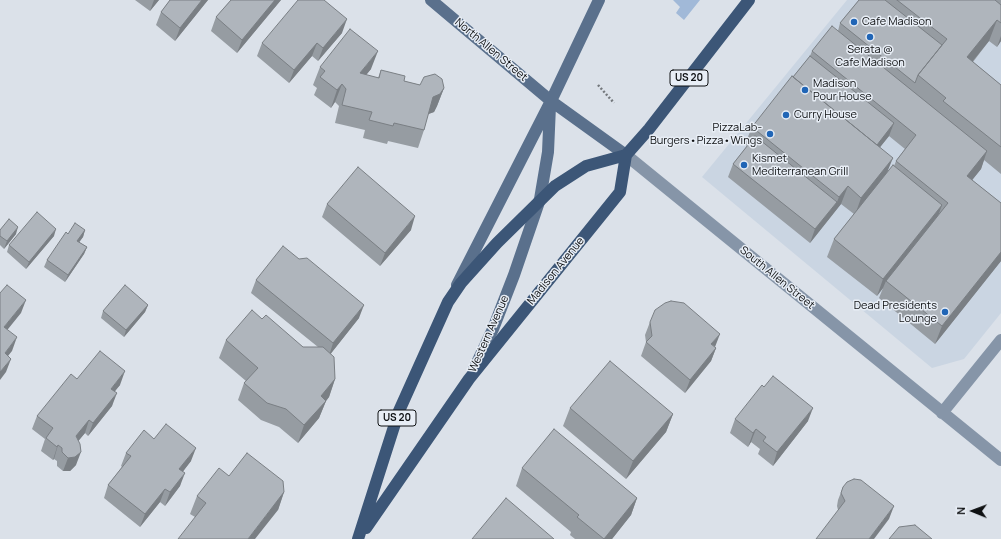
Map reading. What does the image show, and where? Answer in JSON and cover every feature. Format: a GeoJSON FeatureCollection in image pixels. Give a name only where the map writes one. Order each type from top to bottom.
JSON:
{"type":"FeatureCollection","features":[{"type":"Feature","properties":{"kind":"main road","name":"US 20"},"geometry":{"type":"LineString","coordinates":[[448,302],[476,266],[540,199],[555,186],[586,166],[626,155],[749,0]]}},
{"type":"Feature","properties":{"kind":"main road","name":"Madison Avenue"},"geometry":{"type":"LineString","coordinates":[[469,379],[620,192],[626,155]]}},
{"type":"Feature","properties":{"kind":"main road","name":"Western Avenue"},"geometry":{"type":"LineString","coordinates":[[448,302],[399,411],[358,539],[469,379]]}},
{"type":"Feature","properties":{"kind":"street","name":"North Allen Street"},"geometry":{"type":"LineString","coordinates":[[431,0],[551,101]]}},
{"type":"Feature","properties":{"kind":"street","name":"Western Avenue"},"geometry":{"type":"LineString","coordinates":[[448,302],[551,101],[599,0]]}},
{"type":"Feature","properties":{"kind":"street","name":"Western Avenue"},"geometry":{"type":"LineString","coordinates":[[469,379],[493,329],[514,275],[540,199],[548,152],[551,101]]}},
{"type":"Feature","properties":{"kind":"street","name":"South Allen Street"},"geometry":{"type":"LineString","coordinates":[[551,101],[626,155],[1001,460]]}},
{"type":"Feature","properties":{"kind":"street"},"geometry":{"type":"LineString","coordinates":[[942,413],[1001,340]]}},
{"type":"Feature","properties":{"kind":"path"},"geometry":{"type":"LineString","coordinates":[[598,85],[614,103]]}},
{"type":"Feature","properties":{"kind":"shaded area"},"geometry":{"type":"Polygon","coordinates":[[[673,0],[700,0],[684,20],[676,13],[680,7],[673,0]]]}},
{"type":"Feature","properties":{"kind":"shaded area"},"geometry":{"type":"Polygon","coordinates":[[[847,0],[1001,0],[1001,313],[964,359],[932,368],[702,177],[847,0]]]}},
{"type":"Feature","properties":{"kind":"building"},"geometry":{"type":"Polygon","coordinates":[[[170,0],[202,0],[180,28],[161,12],[170,0]]]}},
{"type":"Feature","properties":{"kind":"building"},"geometry":{"type":"Polygon","coordinates":[[[231,0],[275,0],[242,40],[216,17],[231,0]]]}},
{"type":"Feature","properties":{"kind":"building"},"geometry":{"type":"Polygon","coordinates":[[[298,0],[324,0],[347,19],[323,48],[317,43],[294,70],[262,43],[298,0]]]}},
{"type":"Feature","properties":{"kind":"building"},"geometry":{"type":"Polygon","coordinates":[[[859,0],[885,0],[942,45],[918,75],[915,83],[840,23],[859,0]]]}},
{"type":"Feature","properties":{"kind":"building"},"geometry":{"type":"Polygon","coordinates":[[[897,0],[995,0],[1001,5],[1001,23],[997,20],[967,57],[1001,85],[1001,147],[943,101],[946,98],[918,75],[947,39],[897,0]]]}},
{"type":"Feature","properties":{"kind":"building"},"geometry":{"type":"Polygon","coordinates":[[[832,26],[987,151],[967,176],[1001,203],[1001,252],[942,326],[886,281],[948,203],[896,161],[916,135],[812,51],[832,26]]]}},
{"type":"Feature","properties":{"kind":"building"},"geometry":{"type":"Polygon","coordinates":[[[350,29],[378,51],[360,73],[379,78],[381,70],[405,76],[404,81],[420,85],[424,77],[435,74],[442,79],[444,88],[440,94],[433,97],[424,130],[394,123],[393,126],[369,120],[372,112],[342,105],[346,89],[342,84],[337,90],[320,77],[325,71],[320,67],[350,29]]]}},
{"type":"Feature","properties":{"kind":"building"},"geometry":{"type":"Polygon","coordinates":[[[810,56],[894,123],[877,145],[793,77],[810,56]]]}},
{"type":"Feature","properties":{"kind":"building"},"geometry":{"type":"Polygon","coordinates":[[[792,76],[893,158],[861,198],[848,186],[839,197],[752,127],[792,76]]]}},
{"type":"Feature","properties":{"kind":"building"},"geometry":{"type":"Polygon","coordinates":[[[755,136],[837,202],[815,229],[733,164],[755,136]]]}},
{"type":"Feature","properties":{"kind":"building"},"geometry":{"type":"Polygon","coordinates":[[[893,165],[942,205],[883,279],[834,239],[893,165]]]}},
{"type":"Feature","properties":{"kind":"building"},"geometry":{"type":"Polygon","coordinates":[[[358,167],[415,216],[385,253],[327,204],[358,167]]]}},
{"type":"Feature","properties":{"kind":"building"},"geometry":{"type":"Polygon","coordinates":[[[37,212],[56,229],[29,262],[9,245],[37,212]]]}},
{"type":"Feature","properties":{"kind":"building"},"geometry":{"type":"Polygon","coordinates":[[[9,219],[18,227],[7,241],[0,236],[0,230],[9,219]]]}},
{"type":"Feature","properties":{"kind":"building"},"geometry":{"type":"Polygon","coordinates":[[[75,223],[85,230],[77,241],[87,247],[68,275],[47,260],[66,232],[68,234],[75,223]]]}},
{"type":"Feature","properties":{"kind":"building"},"geometry":{"type":"Polygon","coordinates":[[[283,246],[299,259],[307,258],[364,305],[333,343],[256,280],[283,246]]]}},
{"type":"Feature","properties":{"kind":"building"},"geometry":{"type":"Polygon","coordinates":[[[7,285],[26,300],[4,327],[17,337],[5,353],[11,359],[0,372],[0,293],[7,285]]]}},
{"type":"Feature","properties":{"kind":"building"},"geometry":{"type":"Polygon","coordinates":[[[125,285],[148,305],[126,330],[103,311],[125,285]]]}},
{"type":"Feature","properties":{"kind":"building"},"geometry":{"type":"Polygon","coordinates":[[[671,301],[684,303],[720,334],[711,344],[716,348],[690,380],[646,342],[652,336],[650,322],[655,310],[671,301]]]}},
{"type":"Feature","properties":{"kind":"building"},"geometry":{"type":"Polygon","coordinates":[[[252,310],[262,319],[266,315],[303,347],[323,347],[334,357],[335,379],[321,396],[326,401],[304,425],[286,409],[267,403],[244,383],[258,368],[226,340],[252,310]]]}},
{"type":"Feature","properties":{"kind":"building"},"geometry":{"type":"Polygon","coordinates":[[[100,351],[125,371],[111,389],[117,393],[93,423],[89,420],[76,436],[80,444],[81,452],[75,457],[68,458],[62,452],[62,448],[58,445],[57,447],[46,438],[53,428],[37,416],[71,374],[77,379],[100,351]]]}},
{"type":"Feature","properties":{"kind":"building"},"geometry":{"type":"Polygon","coordinates":[[[610,361],[673,414],[633,461],[570,408],[610,361]]]}},
{"type":"Feature","properties":{"kind":"building"},"geometry":{"type":"Polygon","coordinates":[[[773,376],[813,408],[777,452],[763,441],[766,437],[756,429],[753,433],[735,419],[762,385],[764,387],[773,376]]]}},
{"type":"Feature","properties":{"kind":"building"},"geometry":{"type":"Polygon","coordinates":[[[166,424],[196,448],[179,469],[185,473],[170,492],[165,489],[145,514],[108,485],[131,456],[126,453],[144,430],[154,439],[166,424]]]}},
{"type":"Feature","properties":{"kind":"building"},"geometry":{"type":"Polygon","coordinates":[[[554,429],[637,498],[604,539],[577,517],[579,515],[522,468],[554,429]]]}},
{"type":"Feature","properties":{"kind":"building"},"geometry":{"type":"Polygon","coordinates":[[[247,453],[283,481],[284,492],[248,539],[178,539],[206,503],[197,496],[219,468],[229,476],[247,453]]]}},
{"type":"Feature","properties":{"kind":"building"},"geometry":{"type":"Polygon","coordinates":[[[854,479],[861,480],[894,506],[869,539],[816,539],[845,501],[841,493],[843,487],[847,482],[854,479]]]}},
{"type":"Feature","properties":{"kind":"building"},"geometry":{"type":"Polygon","coordinates":[[[506,498],[554,539],[472,539],[506,498]]]}},
{"type":"Feature","properties":{"kind":"building"},"geometry":{"type":"Polygon","coordinates":[[[915,525],[932,539],[889,539],[899,527],[915,525]]]}},
{"type":"Feature","properties":{"kind":"place","name":"Cafe Madison"},"geometry":{"type":"Point","coordinates":[854,22]}},
{"type":"Feature","properties":{"kind":"place","name":"Serata @ Cafe Madison"},"geometry":{"type":"Point","coordinates":[870,37]}},
{"type":"Feature","properties":{"kind":"place","name":"Madison Pour House"},"geometry":{"type":"Point","coordinates":[805,90]}},
{"type":"Feature","properties":{"kind":"place","name":"Curry House"},"geometry":{"type":"Point","coordinates":[786,115]}},
{"type":"Feature","properties":{"kind":"place","name":"PizzaLab- Burgers•Pizza•Wings"},"geometry":{"type":"Point","coordinates":[770,134]}},
{"type":"Feature","properties":{"kind":"place","name":"Kismet Mediterranean Grill"},"geometry":{"type":"Point","coordinates":[744,165]}},
{"type":"Feature","properties":{"kind":"place","name":"Dead Presidents Lounge"},"geometry":{"type":"Point","coordinates":[945,312]}}]}
